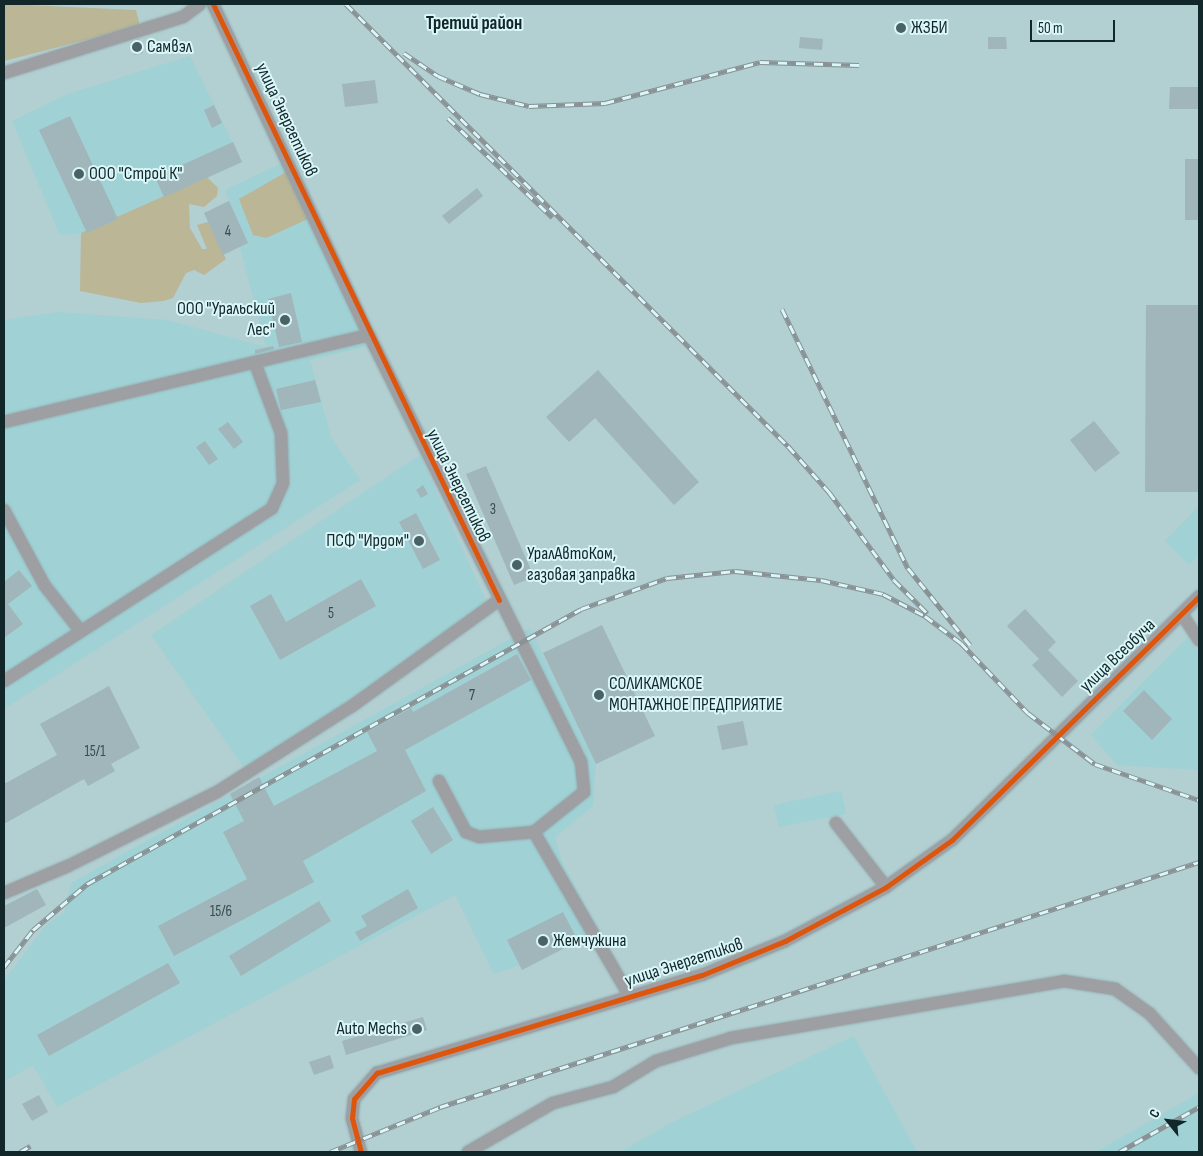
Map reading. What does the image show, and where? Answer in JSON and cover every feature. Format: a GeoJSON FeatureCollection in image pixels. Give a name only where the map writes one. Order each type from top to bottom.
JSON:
{"type":"FeatureCollection","features":[{"type":"Feature","properties":{"kind":"street"},"geometry":{"type":"LineString","coordinates":[[4,73],[183,17],[200,4]]}},
{"type":"Feature","properties":{"kind":"street","name":"улица Энергетиков"},"geometry":{"type":"LineString","coordinates":[[213,4],[369,335],[581,762],[584,792],[534,832]]}},
{"type":"Feature","properties":{"kind":"street"},"geometry":{"type":"LineString","coordinates":[[4,422],[369,335]]}},
{"type":"Feature","properties":{"kind":"street"},"geometry":{"type":"LineString","coordinates":[[4,681],[80,629],[272,508],[281,496],[281,433],[255,363]]}},
{"type":"Feature","properties":{"kind":"street"},"geometry":{"type":"LineString","coordinates":[[4,510],[44,586],[80,629]]}},
{"type":"Feature","properties":{"kind":"street","name":"улица Всеобуча"},"geometry":{"type":"LineString","coordinates":[[1056,737],[1199,596]]}},
{"type":"Feature","properties":{"kind":"street"},"geometry":{"type":"LineString","coordinates":[[4,893],[68,866],[217,792],[352,706],[499,600]]}},
{"type":"Feature","properties":{"kind":"street"},"geometry":{"type":"LineString","coordinates":[[1182,614],[1199,640]]}},
{"type":"Feature","properties":{"kind":"street","name":"улица Энергетиков"},"geometry":{"type":"LineString","coordinates":[[362,1152],[352,1118],[354,1099],[377,1073],[496,1041],[629,995],[702,975],[785,941],[886,888],[952,840],[1056,737]]}},
{"type":"Feature","properties":{"kind":"street"},"geometry":{"type":"LineString","coordinates":[[439,781],[466,832],[479,837],[534,832],[629,995]]}},
{"type":"Feature","properties":{"kind":"street"},"geometry":{"type":"LineString","coordinates":[[836,823],[886,888]]}},
{"type":"Feature","properties":{"kind":"street"},"geometry":{"type":"LineString","coordinates":[[468,1152],[554,1103],[613,1087],[656,1061],[731,1038],[1064,981],[1115,988],[1150,1014],[1199,1068]]}},
{"type":"Feature","properties":{"kind":"shaded area"},"geometry":{"type":"Polygon","coordinates":[[[4,4],[136,10],[140,26],[4,61],[4,4]]]}},
{"type":"Feature","properties":{"kind":"shaded area","name":"ООО \"Строй К\""},"geometry":{"type":"Polygon","coordinates":[[[190,56],[242,162],[87,233],[60,235],[12,121],[68,94],[190,56]]]}},
{"type":"Feature","properties":{"kind":"shaded area","name":"ООО \"Уральский Лес\""},"geometry":{"type":"Polygon","coordinates":[[[282,163],[367,346],[310,360],[331,437],[360,480],[4,709],[4,320],[59,312],[167,320],[266,347],[240,247],[223,255],[204,213],[229,201],[225,190],[282,163]]]}},
{"type":"Feature","properties":{"kind":"shaded area"},"geometry":{"type":"Polygon","coordinates":[[[286,172],[308,219],[266,238],[253,235],[239,199],[286,172]]]}},
{"type":"Feature","properties":{"kind":"shaded area"},"geometry":{"type":"Polygon","coordinates":[[[207,177],[218,188],[217,196],[204,207],[189,204],[190,228],[202,249],[207,249],[197,225],[208,222],[226,259],[204,275],[194,270],[186,273],[173,298],[163,301],[141,303],[80,291],[81,233],[207,177]]]}},
{"type":"Feature","properties":{"kind":"shaded area"},"geometry":{"type":"Polygon","coordinates":[[[420,455],[487,603],[248,773],[151,635],[420,455]]]}},
{"type":"Feature","properties":{"kind":"shaded area"},"geometry":{"type":"Polygon","coordinates":[[[1199,506],[1199,554],[1189,565],[1165,541],[1199,506]]]}},
{"type":"Feature","properties":{"kind":"shaded area"},"geometry":{"type":"Polygon","coordinates":[[[530,628],[596,764],[593,806],[555,837],[563,865],[600,931],[522,970],[520,965],[494,974],[455,895],[57,1107],[33,1065],[4,1082],[4,981],[46,925],[64,913],[71,883],[530,628]]]}},
{"type":"Feature","properties":{"kind":"shaded area"},"geometry":{"type":"Polygon","coordinates":[[[1187,638],[1199,652],[1199,770],[1117,765],[1091,735],[1187,638]]]}},
{"type":"Feature","properties":{"kind":"shaded area"},"geometry":{"type":"Polygon","coordinates":[[[841,791],[846,814],[779,827],[774,805],[841,791]]]}},
{"type":"Feature","properties":{"kind":"shaded area"},"geometry":{"type":"Polygon","coordinates":[[[854,1036],[917,1152],[620,1152],[673,1122],[854,1036]]]}},
{"type":"Feature","properties":{"kind":"shaded area"},"geometry":{"type":"Polygon","coordinates":[[[1199,1093],[1199,1152],[1096,1152],[1199,1093]]]}},
{"type":"Feature","properties":{"kind":"building"},"geometry":{"type":"Polygon","coordinates":[[[800,37],[823,39],[822,50],[799,48],[800,37]]]}},
{"type":"Feature","properties":{"kind":"building"},"geometry":{"type":"Polygon","coordinates":[[[988,37],[1006,37],[1007,49],[988,49],[988,37]]]}},
{"type":"Feature","properties":{"kind":"building","name":"Самвэл"},"geometry":{"type":"Polygon","coordinates":[[[139,39],[143,53],[134,55],[131,42],[139,39]]]}},
{"type":"Feature","properties":{"kind":"building"},"geometry":{"type":"Polygon","coordinates":[[[375,80],[378,103],[345,107],[342,84],[375,80]]]}},
{"type":"Feature","properties":{"kind":"building"},"geometry":{"type":"Polygon","coordinates":[[[1170,87],[1199,87],[1199,109],[1169,109],[1170,87]]]}},
{"type":"Feature","properties":{"kind":"building"},"geometry":{"type":"Polygon","coordinates":[[[214,105],[222,123],[212,128],[204,110],[214,105]]]}},
{"type":"Feature","properties":{"kind":"building","name":"ООО \"Строй К\""},"geometry":{"type":"Polygon","coordinates":[[[70,116],[118,219],[87,233],[39,130],[70,116]]]}},
{"type":"Feature","properties":{"kind":"building"},"geometry":{"type":"Polygon","coordinates":[[[233,142],[242,162],[164,197],[155,177],[233,142]]]}},
{"type":"Feature","properties":{"kind":"building"},"geometry":{"type":"Polygon","coordinates":[[[1185,159],[1199,159],[1199,220],[1185,220],[1185,159]]]}},
{"type":"Feature","properties":{"kind":"building"},"geometry":{"type":"Polygon","coordinates":[[[477,188],[483,196],[449,224],[442,216],[477,188]]]}},
{"type":"Feature","properties":{"kind":"building"},"geometry":{"type":"Polygon","coordinates":[[[229,201],[248,243],[223,255],[204,213],[229,201]]]}},
{"type":"Feature","properties":{"kind":"building","name":"ООО \"Уральский Лес\""},"geometry":{"type":"Polygon","coordinates":[[[291,293],[302,342],[279,347],[268,299],[291,293]]]}},
{"type":"Feature","properties":{"kind":"building"},"geometry":{"type":"Polygon","coordinates":[[[1146,305],[1199,305],[1199,492],[1145,492],[1146,305]]]}},
{"type":"Feature","properties":{"kind":"building"},"geometry":{"type":"Polygon","coordinates":[[[273,346],[274,349],[255,354],[255,350],[273,346]]]}},
{"type":"Feature","properties":{"kind":"building"},"geometry":{"type":"Polygon","coordinates":[[[598,370],[699,482],[674,505],[595,418],[569,442],[546,417],[598,370]]]}},
{"type":"Feature","properties":{"kind":"building"},"geometry":{"type":"Polygon","coordinates":[[[315,380],[321,402],[281,410],[276,389],[315,380]]]}},
{"type":"Feature","properties":{"kind":"building"},"geometry":{"type":"Polygon","coordinates":[[[1094,421],[1120,453],[1095,472],[1070,440],[1094,421]]]}},
{"type":"Feature","properties":{"kind":"building"},"geometry":{"type":"Polygon","coordinates":[[[228,422],[243,442],[234,449],[218,429],[228,422]]]}},
{"type":"Feature","properties":{"kind":"building"},"geometry":{"type":"Polygon","coordinates":[[[205,441],[218,459],[209,465],[196,447],[205,441]]]}},
{"type":"Feature","properties":{"kind":"building"},"geometry":{"type":"Polygon","coordinates":[[[486,466],[534,577],[514,585],[466,474],[486,466]]]}},
{"type":"Feature","properties":{"kind":"building"},"geometry":{"type":"Polygon","coordinates":[[[423,485],[428,494],[421,498],[416,490],[423,485]]]}},
{"type":"Feature","properties":{"kind":"building","name":"ПСФ \"Ирдом\""},"geometry":{"type":"Polygon","coordinates":[[[416,513],[440,560],[423,569],[399,522],[416,513]]]}},
{"type":"Feature","properties":{"kind":"building"},"geometry":{"type":"Polygon","coordinates":[[[19,570],[32,586],[8,604],[23,624],[4,638],[4,582],[19,570]]]}},
{"type":"Feature","properties":{"kind":"building"},"geometry":{"type":"Polygon","coordinates":[[[361,579],[376,606],[280,660],[250,606],[271,594],[286,622],[361,579]]]}},
{"type":"Feature","properties":{"kind":"building"},"geometry":{"type":"Polygon","coordinates":[[[1025,609],[1056,642],[1048,650],[1078,681],[1062,697],[1032,665],[1039,659],[1007,626],[1025,609]]]}},
{"type":"Feature","properties":{"kind":"building","name":"СОЛИКАМСКОЕ МОНТАЖНОЕ ПРЕДПРИЯТИЕ"},"geometry":{"type":"Polygon","coordinates":[[[602,625],[655,736],[596,764],[543,653],[602,625]]]}},
{"type":"Feature","properties":{"kind":"building"},"geometry":{"type":"Polygon","coordinates":[[[517,654],[531,680],[405,750],[426,791],[303,861],[314,882],[174,956],[158,926],[247,879],[223,832],[244,821],[230,794],[259,777],[274,806],[377,751],[367,732],[411,708],[413,712],[517,654]]]}},
{"type":"Feature","properties":{"kind":"building"},"geometry":{"type":"Polygon","coordinates":[[[109,686],[140,748],[111,764],[115,771],[88,786],[84,779],[4,824],[4,784],[57,755],[40,724],[109,686]]]}},
{"type":"Feature","properties":{"kind":"building"},"geometry":{"type":"Polygon","coordinates":[[[1144,690],[1172,719],[1152,740],[1123,711],[1144,690]]]}},
{"type":"Feature","properties":{"kind":"building"},"geometry":{"type":"Polygon","coordinates":[[[743,721],[748,745],[722,750],[717,726],[743,721]]]}},
{"type":"Feature","properties":{"kind":"building"},"geometry":{"type":"Polygon","coordinates":[[[433,807],[453,840],[431,854],[411,821],[433,807]]]}},
{"type":"Feature","properties":{"kind":"building"},"geometry":{"type":"Polygon","coordinates":[[[37,889],[46,905],[4,928],[4,906],[37,889]]]}},
{"type":"Feature","properties":{"kind":"building"},"geometry":{"type":"Polygon","coordinates":[[[408,889],[418,908],[360,941],[355,932],[367,926],[361,916],[408,889]]]}},
{"type":"Feature","properties":{"kind":"building"},"geometry":{"type":"Polygon","coordinates":[[[319,901],[331,921],[241,976],[229,956],[319,901]]]}},
{"type":"Feature","properties":{"kind":"building","name":"Жемчужина"},"geometry":{"type":"Polygon","coordinates":[[[563,912],[578,941],[522,970],[507,940],[563,912]]]}},
{"type":"Feature","properties":{"kind":"building"},"geometry":{"type":"Polygon","coordinates":[[[168,963],[180,983],[49,1056],[37,1035],[168,963]]]}},
{"type":"Feature","properties":{"kind":"building"},"geometry":{"type":"Polygon","coordinates":[[[423,1017],[427,1030],[346,1055],[342,1041],[423,1017]]]}},
{"type":"Feature","properties":{"kind":"building"},"geometry":{"type":"Polygon","coordinates":[[[330,1055],[334,1068],[314,1075],[309,1062],[330,1055]]]}},
{"type":"Feature","properties":{"kind":"building"},"geometry":{"type":"Polygon","coordinates":[[[39,1095],[48,1112],[32,1121],[22,1104],[39,1095]]]}},
{"type":"Feature","properties":{"kind":"railway"},"geometry":{"type":"LineString","coordinates":[[346,4],[788,446],[829,492],[894,580],[927,613]]}},
{"type":"Feature","properties":{"kind":"railway"},"geometry":{"type":"LineString","coordinates":[[404,53],[438,76],[480,94],[529,106],[605,103],[760,62],[859,65]]}},
{"type":"Feature","properties":{"kind":"railway"},"geometry":{"type":"LineString","coordinates":[[448,118],[552,217]]}},
{"type":"Feature","properties":{"kind":"railway"},"geometry":{"type":"LineString","coordinates":[[782,309],[908,568],[970,645]]}},
{"type":"Feature","properties":{"kind":"railway"},"geometry":{"type":"LineString","coordinates":[[4,967],[33,930],[87,884],[581,609],[667,578],[735,571],[821,580],[883,594],[925,616],[961,643],[1028,713],[1095,764],[1199,800]]}},
{"type":"Feature","properties":{"kind":"railway"},"geometry":{"type":"LineString","coordinates":[[330,1152],[440,1107],[1199,862]]}},
{"type":"Feature","properties":{"kind":"railway"},"geometry":{"type":"LineString","coordinates":[[1119,1152],[1199,1107]]}},
{"type":"Feature","properties":{"kind":"railway"},"geometry":{"type":"LineString","coordinates":[[20,1152],[30,1146]]}},
{"type":"Feature","properties":{"kind":"cycle path"},"geometry":{"type":"LineString","coordinates":[[213,4],[499,600]]}},
{"type":"Feature","properties":{"kind":"cycle path"},"geometry":{"type":"LineString","coordinates":[[361,1152],[352,1118],[354,1099],[377,1073],[702,975],[785,941],[886,887],[952,840],[1199,596]]}},
{"type":"Feature","properties":{"kind":"place","name":"ЖЗБИ"},"geometry":{"type":"Point","coordinates":[901,28]}},
{"type":"Feature","properties":{"kind":"place","name":"Самвэл"},"geometry":{"type":"Point","coordinates":[137,47]}},
{"type":"Feature","properties":{"kind":"place","name":"ООО \"Строй К\""},"geometry":{"type":"Point","coordinates":[79,174]}},
{"type":"Feature","properties":{"kind":"place","name":"ООО \"Уральский Лес\""},"geometry":{"type":"Point","coordinates":[285,320]}},
{"type":"Feature","properties":{"kind":"place","name":"ПСФ \"Ирдом\""},"geometry":{"type":"Point","coordinates":[419,541]}},
{"type":"Feature","properties":{"kind":"place","name":"УралАвтоКом, газовая заправка"},"geometry":{"type":"Point","coordinates":[517,565]}},
{"type":"Feature","properties":{"kind":"place","name":"СОЛИКАМСКОЕ МОНТАЖНОЕ ПРЕДПРИЯТИЕ"},"geometry":{"type":"Point","coordinates":[599,695]}},
{"type":"Feature","properties":{"kind":"place","name":"Жемчужина"},"geometry":{"type":"Point","coordinates":[543,941]}},
{"type":"Feature","properties":{"kind":"place","name":"Auto Mechs"},"geometry":{"type":"Point","coordinates":[417,1029]}},
{"type":"Feature","properties":{"kind":"district","name":"Третий район"},"geometry":{"type":"Point","coordinates":[474,24]}}]}
